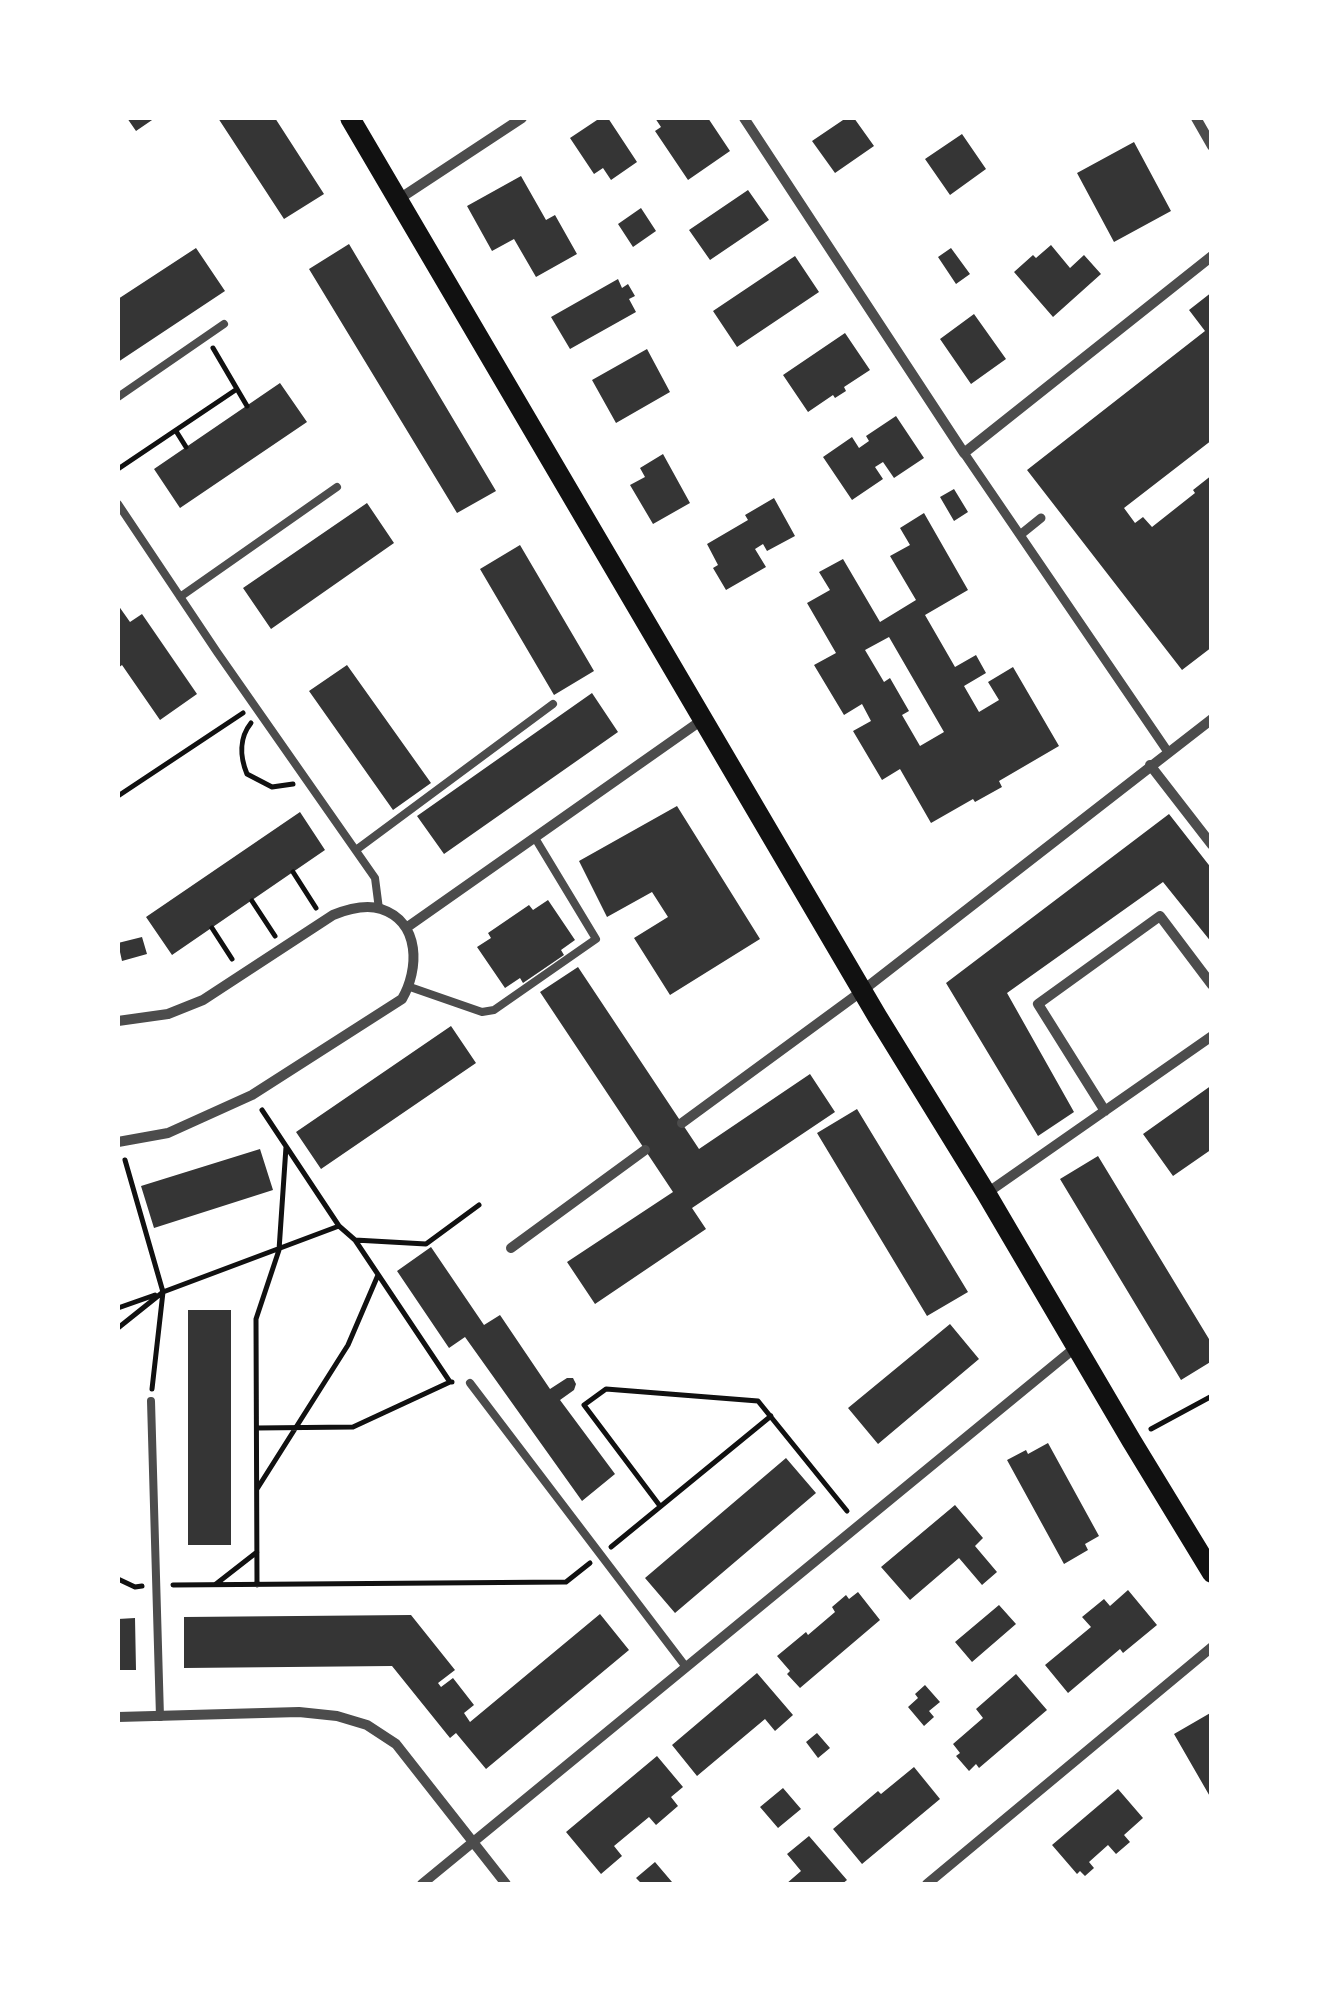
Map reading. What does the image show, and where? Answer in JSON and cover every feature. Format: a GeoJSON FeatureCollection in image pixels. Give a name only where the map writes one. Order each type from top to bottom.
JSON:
{"type":"FeatureCollection","features":[{"type":"Feature","properties":{"kind":"main road"},"geometry":{"type":"LineString","coordinates":[[350,118],[862,991],[1212,1573]]}},
{"type":"Feature","properties":{"kind":"street"},"geometry":{"type":"LineString","coordinates":[[399,199],[522,118]]}},
{"type":"Feature","properties":{"kind":"street"},"geometry":{"type":"LineString","coordinates":[[744,118],[964,453],[1168,752]]}},
{"type":"Feature","properties":{"kind":"street"},"geometry":{"type":"LineString","coordinates":[[1196,118],[1212,146]]}},
{"type":"Feature","properties":{"kind":"street"},"geometry":{"type":"LineString","coordinates":[[964,453],[1212,256]]}},
{"type":"Feature","properties":{"kind":"street"},"geometry":{"type":"LineString","coordinates":[[1020,534],[1042,518]]}},
{"type":"Feature","properties":{"kind":"street"},"geometry":{"type":"LineString","coordinates":[[682,1123],[862,991],[1212,719]]}},
{"type":"Feature","properties":{"kind":"street"},"geometry":{"type":"LineString","coordinates":[[406,928],[702,720]]}},
{"type":"Feature","properties":{"kind":"street"},"geometry":{"type":"LineString","coordinates":[[1150,765],[1212,845]]}},
{"type":"Feature","properties":{"kind":"street"},"geometry":{"type":"LineString","coordinates":[[118,1021],[168,1014],[203,1000],[324,920],[354,908],[379,908],[397,917],[412,944],[415,964],[402,1000],[252,1095],[168,1133],[118,1142]]}},
{"type":"Feature","properties":{"kind":"street"},"geometry":{"type":"LineString","coordinates":[[1105,1111],[1038,1004],[1160,916],[1212,985]]}},
{"type":"Feature","properties":{"kind":"street"},"geometry":{"type":"LineString","coordinates":[[986,1193],[1212,1036]]}},
{"type":"Feature","properties":{"kind":"street"},"geometry":{"type":"LineString","coordinates":[[511,1248],[644,1150]]}},
{"type":"Feature","properties":{"kind":"street"},"geometry":{"type":"LineString","coordinates":[[422,1884],[1076,1347]]}},
{"type":"Feature","properties":{"kind":"street"},"geometry":{"type":"LineString","coordinates":[[926,1884],[1212,1647]]}},
{"type":"Feature","properties":{"kind":"street"},"geometry":{"type":"LineString","coordinates":[[118,1717],[299,1712],[337,1716],[367,1725],[396,1744],[506,1884]]}},
{"type":"Feature","properties":{"kind":"lane"},"geometry":{"type":"LineString","coordinates":[[118,397],[224,324]]}},
{"type":"Feature","properties":{"kind":"lane"},"geometry":{"type":"LineString","coordinates":[[180,597],[337,487]]}},
{"type":"Feature","properties":{"kind":"lane"},"geometry":{"type":"LineString","coordinates":[[118,504],[375,878],[379,908]]}},
{"type":"Feature","properties":{"kind":"lane"},"geometry":{"type":"LineString","coordinates":[[356,850],[554,704]]}},
{"type":"Feature","properties":{"kind":"lane"},"geometry":{"type":"LineString","coordinates":[[410,986],[482,1012],[494,1010],[596,939],[535,838]]}},
{"type":"Feature","properties":{"kind":"lane"},"geometry":{"type":"LineString","coordinates":[[470,1382],[686,1667]]}},
{"type":"Feature","properties":{"kind":"lane"},"geometry":{"type":"LineString","coordinates":[[151,1401],[160,1717]]}},
{"type":"Feature","properties":{"kind":"path"},"geometry":{"type":"LineString","coordinates":[[206,336],[247,406]]}},
{"type":"Feature","properties":{"kind":"path"},"geometry":{"type":"LineString","coordinates":[[118,469],[236,389]]}},
{"type":"Feature","properties":{"kind":"path"},"geometry":{"type":"LineString","coordinates":[[176,431],[186,447]]}},
{"type":"Feature","properties":{"kind":"path"},"geometry":{"type":"LineString","coordinates":[[118,796],[254,706]]}},
{"type":"Feature","properties":{"kind":"path"},"geometry":{"type":"LineString","coordinates":[[261,715],[244,731],[242,762],[248,774],[272,787],[307,778]]}},
{"type":"Feature","properties":{"kind":"path"},"geometry":{"type":"LineString","coordinates":[[293,872],[324,920]]}},
{"type":"Feature","properties":{"kind":"path"},"geometry":{"type":"LineString","coordinates":[[252,901],[283,948]]}},
{"type":"Feature","properties":{"kind":"path"},"geometry":{"type":"LineString","coordinates":[[212,928],[242,975]]}},
{"type":"Feature","properties":{"kind":"path"},"geometry":{"type":"LineString","coordinates":[[252,1095],[450,1382]]}},
{"type":"Feature","properties":{"kind":"path"},"geometry":{"type":"LineString","coordinates":[[118,1142],[163,1292],[151,1401]]}},
{"type":"Feature","properties":{"kind":"path"},"geometry":{"type":"LineString","coordinates":[[257,1585],[256,1319],[279,1250],[286,1147]]}},
{"type":"Feature","properties":{"kind":"path"},"geometry":{"type":"LineString","coordinates":[[355,1240],[426,1244],[480,1205]]}},
{"type":"Feature","properties":{"kind":"path"},"geometry":{"type":"LineString","coordinates":[[118,1308],[340,1226]]}},
{"type":"Feature","properties":{"kind":"path"},"geometry":{"type":"LineString","coordinates":[[257,1490],[348,1345],[378,1275]]}},
{"type":"Feature","properties":{"kind":"path"},"geometry":{"type":"LineString","coordinates":[[118,1328],[163,1292]]}},
{"type":"Feature","properties":{"kind":"path"},"geometry":{"type":"LineString","coordinates":[[257,1428],[353,1426],[450,1382],[470,1382]]}},
{"type":"Feature","properties":{"kind":"path"},"geometry":{"type":"LineString","coordinates":[[660,1506],[584,1405],[606,1389],[758,1401],[858,1525]]}},
{"type":"Feature","properties":{"kind":"path"},"geometry":{"type":"LineString","coordinates":[[1131,1440],[1212,1396]]}},
{"type":"Feature","properties":{"kind":"path"},"geometry":{"type":"LineString","coordinates":[[118,1579],[135,1587],[566,1582],[771,1416]]}},
{"type":"Feature","properties":{"kind":"path"},"geometry":{"type":"LineString","coordinates":[[214,1586],[257,1552]]}},
{"type":"Feature","properties":{"kind":"building"},"geometry":{"type":"Polygon","coordinates":[[[127,118],[155,118],[136,131],[127,118]]]}},
{"type":"Feature","properties":{"kind":"building"},"geometry":{"type":"Polygon","coordinates":[[[218,118],[275,118],[324,194],[284,219],[218,118]]]}},
{"type":"Feature","properties":{"kind":"building"},"geometry":{"type":"Polygon","coordinates":[[[600,118],[608,118],[637,162],[611,180],[603,168],[594,174],[570,138],[600,118]]]}},
{"type":"Feature","properties":{"kind":"building"},"geometry":{"type":"Polygon","coordinates":[[[655,118],[708,118],[730,151],[688,180],[655,131],[661,127],[655,118]]]}},
{"type":"Feature","properties":{"kind":"building"},"geometry":{"type":"Polygon","coordinates":[[[846,118],[854,118],[874,146],[835,173],[812,141],[846,118]]]}},
{"type":"Feature","properties":{"kind":"building"},"geometry":{"type":"Polygon","coordinates":[[[962,134],[986,169],[950,195],[925,159],[962,134]]]}},
{"type":"Feature","properties":{"kind":"building"},"geometry":{"type":"Polygon","coordinates":[[[1134,142],[1171,211],[1114,242],[1077,173],[1134,142]]]}},
{"type":"Feature","properties":{"kind":"building"},"geometry":{"type":"Polygon","coordinates":[[[521,176],[546,220],[555,215],[577,254],[536,277],[514,239],[492,251],[467,206],[521,176]]]}},
{"type":"Feature","properties":{"kind":"building"},"geometry":{"type":"Polygon","coordinates":[[[748,190],[769,220],[710,260],[689,230],[748,190]]]}},
{"type":"Feature","properties":{"kind":"building"},"geometry":{"type":"Polygon","coordinates":[[[641,208],[656,231],[633,247],[618,224],[641,208]]]}},
{"type":"Feature","properties":{"kind":"building"},"geometry":{"type":"Polygon","coordinates":[[[349,244],[496,491],[457,513],[309,269],[349,244]]]}},
{"type":"Feature","properties":{"kind":"building"},"geometry":{"type":"Polygon","coordinates":[[[1051,245],[1070,268],[1084,255],[1101,274],[1053,317],[1014,272],[1051,245]]]}},
{"type":"Feature","properties":{"kind":"building"},"geometry":{"type":"Polygon","coordinates":[[[196,248],[225,291],[118,362],[118,299],[196,248]]]}},
{"type":"Feature","properties":{"kind":"building"},"geometry":{"type":"Polygon","coordinates":[[[951,248],[970,274],[956,284],[938,257],[951,248]]]}},
{"type":"Feature","properties":{"kind":"building"},"geometry":{"type":"Polygon","coordinates":[[[795,256],[819,292],[737,347],[713,311],[795,256]]]}},
{"type":"Feature","properties":{"kind":"building"},"geometry":{"type":"Polygon","coordinates":[[[618,279],[622,288],[628,284],[635,296],[629,299],[636,312],[570,349],[551,317],[618,279]]]}},
{"type":"Feature","properties":{"kind":"building"},"geometry":{"type":"Polygon","coordinates":[[[1212,292],[1212,440],[1124,508],[1135,523],[1143,517],[1152,527],[1212,475],[1212,647],[1182,670],[1027,470],[1205,331],[1189,310],[1212,292]]]}},
{"type":"Feature","properties":{"kind":"building"},"geometry":{"type":"Polygon","coordinates":[[[974,314],[1006,359],[971,384],[940,339],[974,314]]]}},
{"type":"Feature","properties":{"kind":"building"},"geometry":{"type":"Polygon","coordinates":[[[845,333],[870,370],[844,387],[846,391],[808,412],[783,375],[845,333]]]}},
{"type":"Feature","properties":{"kind":"building"},"geometry":{"type":"Polygon","coordinates":[[[647,349],[670,392],[616,423],[592,380],[647,349]]]}},
{"type":"Feature","properties":{"kind":"building"},"geometry":{"type":"Polygon","coordinates":[[[280,383],[307,422],[180,508],[154,469],[280,383]]]}},
{"type":"Feature","properties":{"kind":"building"},"geometry":{"type":"Polygon","coordinates":[[[896,416],[924,458],[894,478],[883,462],[875,467],[883,479],[852,500],[823,457],[852,437],[859,448],[869,441],[866,436],[896,416]]]}},
{"type":"Feature","properties":{"kind":"building"},"geometry":{"type":"Polygon","coordinates":[[[663,454],[690,503],[653,524],[630,485],[645,477],[640,468],[663,454]]]}},
{"type":"Feature","properties":{"kind":"building"},"geometry":{"type":"Polygon","coordinates":[[[954,489],[968,512],[954,521],[940,497],[954,489]]]}},
{"type":"Feature","properties":{"kind":"building"},"geometry":{"type":"Polygon","coordinates":[[[774,498],[795,536],[767,551],[763,544],[755,549],[766,567],[726,590],[713,568],[718,565],[707,544],[748,520],[745,515],[774,498]]]}},
{"type":"Feature","properties":{"kind":"building"},"geometry":{"type":"Polygon","coordinates":[[[367,503],[394,543],[271,629],[243,588],[367,503]]]}},
{"type":"Feature","properties":{"kind":"building"},"geometry":{"type":"Polygon","coordinates":[[[924,513],[968,590],[925,615],[955,667],[976,655],[986,673],[964,686],[979,712],[999,700],[988,682],[1013,667],[1059,746],[999,781],[1002,787],[931,823],[900,769],[882,780],[853,731],[871,721],[862,704],[844,715],[814,665],[836,653],[807,603],[830,590],[819,572],[843,559],[880,622],[916,600],[890,556],[910,545],[900,528],[924,513]],[[889,637],[865,650],[884,682],[890,678],[909,711],[902,715],[920,746],[944,732],[889,637]]]}},
{"type":"Feature","properties":{"kind":"building"},"geometry":{"type":"Polygon","coordinates":[[[520,545],[594,671],[554,695],[480,569],[520,545]]]}},
{"type":"Feature","properties":{"kind":"building"},"geometry":{"type":"Polygon","coordinates":[[[118,605],[130,622],[142,614],[197,694],[160,720],[122,665],[118,668],[118,605]]]}},
{"type":"Feature","properties":{"kind":"building"},"geometry":{"type":"Polygon","coordinates":[[[347,665],[431,783],[393,810],[309,691],[347,665]]]}},
{"type":"Feature","properties":{"kind":"building"},"geometry":{"type":"Polygon","coordinates":[[[592,693],[618,732],[444,854],[417,816],[592,693]]]}},
{"type":"Feature","properties":{"kind":"building"},"geometry":{"type":"Polygon","coordinates":[[[677,806],[760,939],[670,995],[634,938],[668,917],[652,892],[607,917],[579,861],[677,806]]]}},
{"type":"Feature","properties":{"kind":"building"},"geometry":{"type":"Polygon","coordinates":[[[300,812],[325,850],[172,955],[146,917],[300,812]]]}},
{"type":"Feature","properties":{"kind":"building"},"geometry":{"type":"Polygon","coordinates":[[[1169,814],[1212,869],[1212,943],[1163,882],[1007,993],[1074,1112],[1038,1136],[946,983],[1169,814]]]}},
{"type":"Feature","properties":{"kind":"building"},"geometry":{"type":"Polygon","coordinates":[[[548,900],[575,940],[561,950],[564,955],[523,983],[520,978],[505,988],[477,947],[491,938],[488,933],[529,905],[533,910],[548,900]]]}},
{"type":"Feature","properties":{"kind":"building"},"geometry":{"type":"Polygon","coordinates":[[[142,937],[147,954],[122,961],[118,943],[142,937]]]}},
{"type":"Feature","properties":{"kind":"building"},"geometry":{"type":"Polygon","coordinates":[[[578,967],[699,1149],[810,1074],[835,1112],[692,1208],[706,1229],[595,1304],[567,1262],[673,1192],[540,992],[578,967]]]}},
{"type":"Feature","properties":{"kind":"building"},"geometry":{"type":"Polygon","coordinates":[[[451,1026],[476,1063],[321,1169],[296,1132],[451,1026]]]}},
{"type":"Feature","properties":{"kind":"building"},"geometry":{"type":"Polygon","coordinates":[[[1212,1085],[1212,1149],[1173,1176],[1143,1134],[1212,1085]]]}},
{"type":"Feature","properties":{"kind":"building"},"geometry":{"type":"Polygon","coordinates":[[[857,1109],[968,1292],[927,1316],[817,1133],[857,1109]]]}},
{"type":"Feature","properties":{"kind":"building"},"geometry":{"type":"Polygon","coordinates":[[[260,1149],[273,1190],[154,1228],[141,1186],[260,1149]]]}},
{"type":"Feature","properties":{"kind":"building"},"geometry":{"type":"Polygon","coordinates":[[[1098,1156],[1212,1344],[1212,1361],[1181,1380],[1060,1179],[1098,1156]]]}},
{"type":"Feature","properties":{"kind":"building"},"geometry":{"type":"Polygon","coordinates":[[[431,1247],[484,1325],[500,1315],[550,1389],[573,1378],[574,1390],[560,1400],[615,1474],[582,1501],[465,1337],[449,1348],[397,1271],[431,1247]]]}},
{"type":"Feature","properties":{"kind":"building"},"geometry":{"type":"Polygon","coordinates":[[[188,1310],[231,1310],[231,1545],[188,1545],[188,1310]]]}},
{"type":"Feature","properties":{"kind":"building"},"geometry":{"type":"Polygon","coordinates":[[[950,1324],[979,1359],[878,1444],[848,1408],[950,1324]]]}},
{"type":"Feature","properties":{"kind":"building"},"geometry":{"type":"Polygon","coordinates":[[[1048,1443],[1099,1536],[1085,1544],[1088,1550],[1064,1564],[1007,1460],[1048,1443]]]}},
{"type":"Feature","properties":{"kind":"building"},"geometry":{"type":"Polygon","coordinates":[[[786,1458],[816,1493],[675,1613],[645,1578],[786,1458]]]}},
{"type":"Feature","properties":{"kind":"building"},"geometry":{"type":"Polygon","coordinates":[[[955,1505],[983,1538],[975,1546],[997,1572],[982,1585],[959,1558],[910,1600],[881,1567],[955,1505]]]}},
{"type":"Feature","properties":{"kind":"building"},"geometry":{"type":"Polygon","coordinates":[[[1128,1590],[1157,1625],[1123,1653],[1120,1649],[1068,1693],[1045,1665],[1091,1627],[1082,1617],[1104,1599],[1110,1606],[1128,1590]]]}},
{"type":"Feature","properties":{"kind":"building"},"geometry":{"type":"Polygon","coordinates":[[[858,1592],[880,1620],[800,1688],[777,1656],[835,1612],[832,1607],[846,1595],[849,1599],[858,1592]]]}},
{"type":"Feature","properties":{"kind":"building"},"geometry":{"type":"Polygon","coordinates":[[[999,1605],[1016,1624],[972,1662],[955,1642],[999,1605]]]}},
{"type":"Feature","properties":{"kind":"building"},"geometry":{"type":"Polygon","coordinates":[[[600,1614],[629,1650],[486,1769],[456,1733],[450,1738],[392,1666],[184,1668],[184,1617],[411,1615],[455,1670],[438,1683],[441,1687],[453,1678],[474,1705],[464,1713],[470,1722],[600,1614]]]}},
{"type":"Feature","properties":{"kind":"building"},"geometry":{"type":"Polygon","coordinates":[[[135,1618],[136,1670],[118,1670],[118,1619],[135,1618]]]}},
{"type":"Feature","properties":{"kind":"building"},"geometry":{"type":"Polygon","coordinates":[[[757,1673],[793,1715],[775,1731],[765,1719],[697,1776],[672,1745],[757,1673]]]}},
{"type":"Feature","properties":{"kind":"building"},"geometry":{"type":"Polygon","coordinates":[[[1016,1674],[1047,1710],[979,1768],[976,1764],[969,1771],[956,1756],[960,1753],[953,1744],[983,1718],[976,1709],[1016,1674]]]}},
{"type":"Feature","properties":{"kind":"building"},"geometry":{"type":"Polygon","coordinates":[[[925,1685],[940,1702],[929,1711],[934,1717],[924,1726],[908,1707],[925,1685]]]}},
{"type":"Feature","properties":{"kind":"building"},"geometry":{"type":"Polygon","coordinates":[[[1212,1712],[1212,1800],[1174,1734],[1212,1712]]]}},
{"type":"Feature","properties":{"kind":"building"},"geometry":{"type":"Polygon","coordinates":[[[817,1733],[830,1748],[818,1758],[806,1742],[817,1733]]]}},
{"type":"Feature","properties":{"kind":"building"},"geometry":{"type":"Polygon","coordinates":[[[657,1756],[683,1787],[671,1797],[678,1806],[656,1825],[649,1817],[614,1846],[622,1856],[601,1874],[566,1832],[657,1756]]]}},
{"type":"Feature","properties":{"kind":"building"},"geometry":{"type":"Polygon","coordinates":[[[914,1767],[940,1799],[862,1864],[833,1829],[914,1767]]]}},
{"type":"Feature","properties":{"kind":"building"},"geometry":{"type":"Polygon","coordinates":[[[783,1788],[801,1809],[778,1828],[760,1807],[783,1788]]]}},
{"type":"Feature","properties":{"kind":"building"},"geometry":{"type":"Polygon","coordinates":[[[1118,1789],[1143,1818],[1124,1835],[1130,1842],[1116,1854],[1108,1845],[1089,1862],[1094,1868],[1085,1876],[1080,1871],[1077,1874],[1052,1845],[1118,1789]]]}},
{"type":"Feature","properties":{"kind":"building"},"geometry":{"type":"Polygon","coordinates":[[[809,1836],[847,1880],[842,1884],[786,1884],[801,1871],[787,1854],[809,1836]]]}},
{"type":"Feature","properties":{"kind":"building"},"geometry":{"type":"Polygon","coordinates":[[[655,1862],[672,1882],[642,1884],[636,1878],[655,1862]]]}}]}
